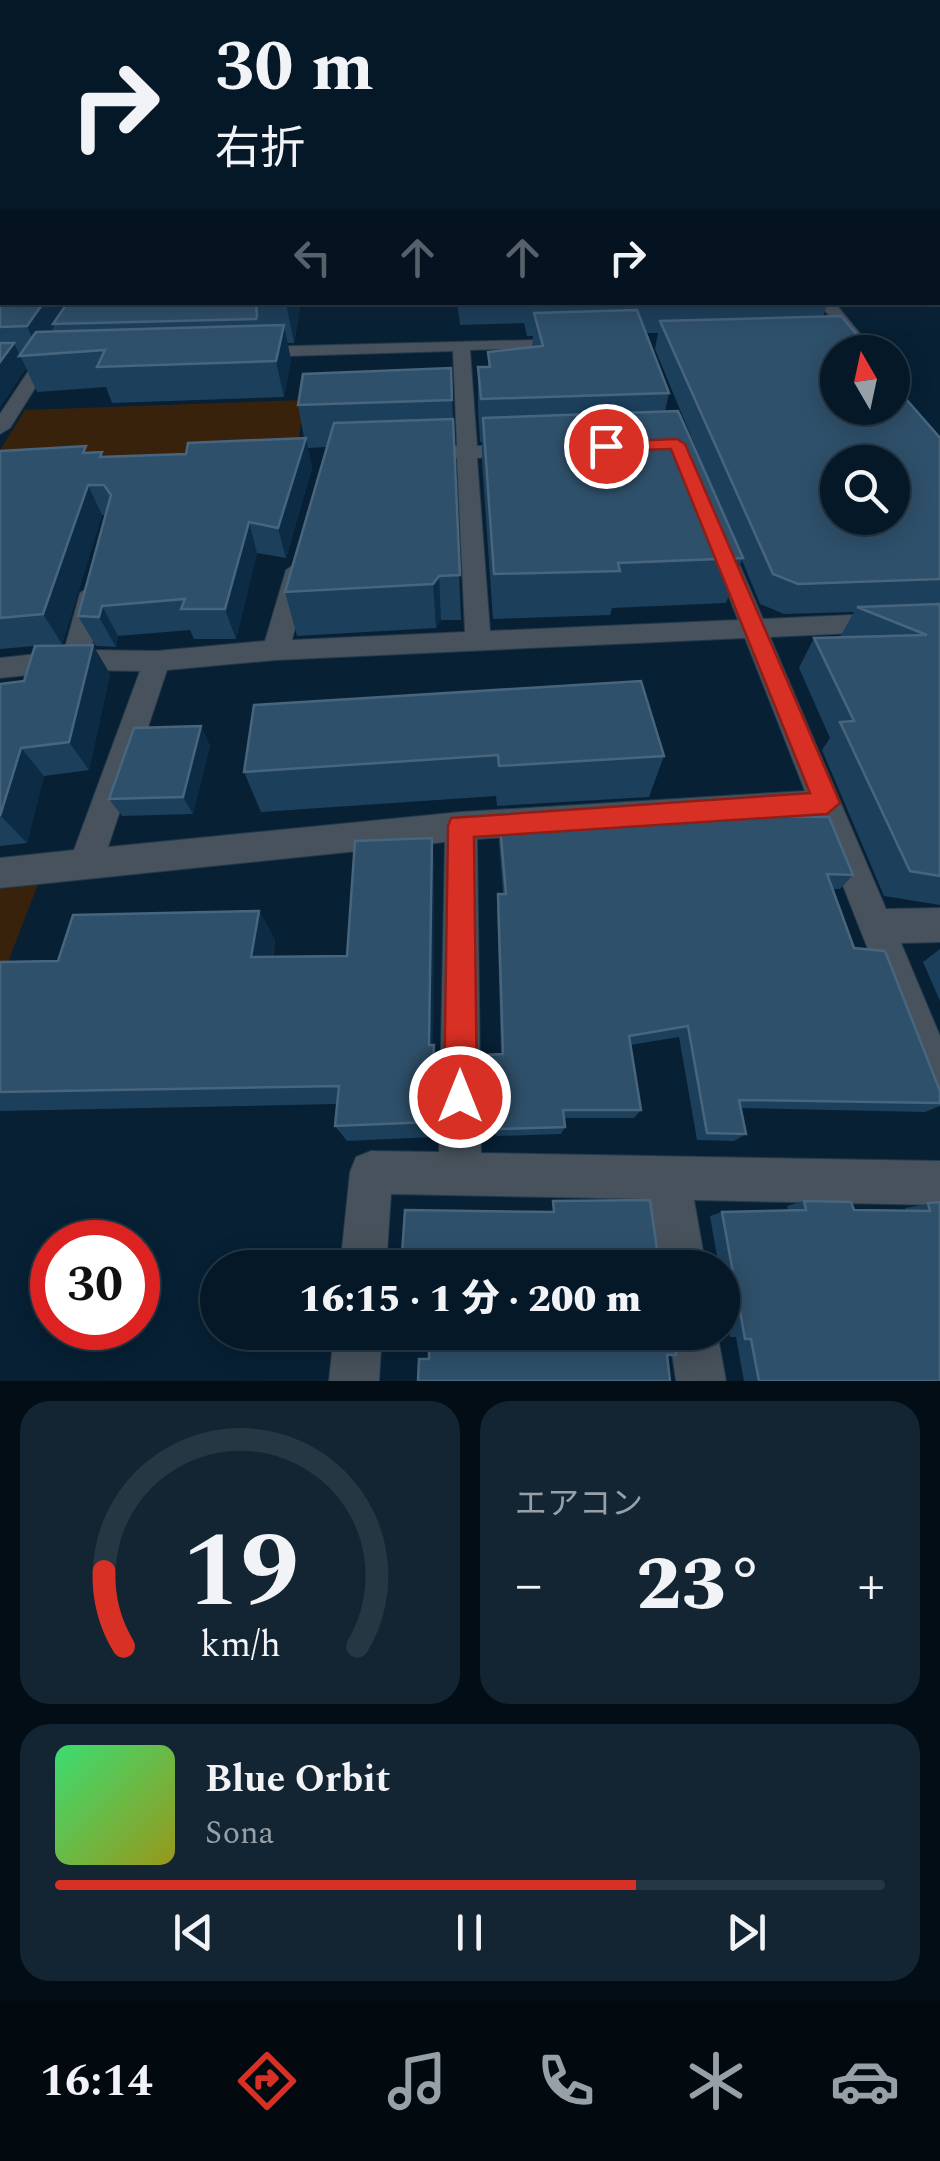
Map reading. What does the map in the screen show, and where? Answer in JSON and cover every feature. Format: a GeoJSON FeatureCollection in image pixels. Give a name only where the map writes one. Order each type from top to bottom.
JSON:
{"type":"FeatureCollection","features":[{"type":"Feature","properties":{"kind":"street"},"geometry":{"type":"LineString","coordinates":[[0,428],[80,305]]}},
{"type":"Feature","properties":{"kind":"street"},"geometry":{"type":"LineString","coordinates":[[828,305],[852,334]]}},
{"type":"Feature","properties":{"kind":"street"},"geometry":{"type":"LineString","coordinates":[[833,334],[852,334]]}},
{"type":"Feature","properties":{"kind":"street"},"geometry":{"type":"LineString","coordinates":[[224,353],[580,341]]}},
{"type":"Feature","properties":{"kind":"street"},"geometry":{"type":"LineString","coordinates":[[461,345],[478,641]]}},
{"type":"Feature","properties":{"kind":"street"},"geometry":{"type":"LineString","coordinates":[[15,360],[65,358]]}},
{"type":"Feature","properties":{"kind":"street"},"geometry":{"type":"LineString","coordinates":[[388,455],[542,449]]}},
{"type":"Feature","properties":{"kind":"street"},"geometry":{"type":"LineString","coordinates":[[706,510],[940,1082]]}},
{"type":"Feature","properties":{"kind":"street"},"geometry":{"type":"LineString","coordinates":[[276,650],[303,554]]}},
{"type":"Feature","properties":{"kind":"street"},"geometry":{"type":"LineString","coordinates":[[75,660],[97,575]]}},
{"type":"Feature","properties":{"kind":"street"},"geometry":{"type":"LineString","coordinates":[[0,668],[75,660],[157,660],[276,650],[940,620]]}},
{"type":"Feature","properties":{"kind":"street"},"geometry":{"type":"LineString","coordinates":[[86,862],[157,660]]}},
{"type":"Feature","properties":{"kind":"street"},"geometry":{"type":"LineString","coordinates":[[0,873],[461,826],[827,803]]}},
{"type":"Feature","properties":{"kind":"street"},"geometry":{"type":"LineString","coordinates":[[460,1174],[461,826]]}},
{"type":"Feature","properties":{"kind":"street"},"geometry":{"type":"LineString","coordinates":[[877,926],[940,925]]}},
{"type":"Feature","properties":{"kind":"street"},"geometry":{"type":"LineString","coordinates":[[364,1250],[370,1172],[940,1184]]}},
{"type":"Feature","properties":{"kind":"street"},"geometry":{"type":"LineString","coordinates":[[668,1178],[679,1250]]}},
{"type":"Feature","properties":{"kind":"street"},"geometry":{"type":"LineString","coordinates":[[354,1381],[357,1350]]}},
{"type":"Feature","properties":{"kind":"street"},"geometry":{"type":"LineString","coordinates":[[696,1350],[701,1381]]}},
{"type":"Feature","properties":{"kind":"shaded area"},"geometry":{"type":"Polygon","coordinates":[[[304,400],[297,451],[7,462],[0,458],[0,450],[25,410],[304,400]]]}},
{"type":"Feature","properties":{"kind":"shaded area"},"geometry":{"type":"Polygon","coordinates":[[[38,884],[0,983],[0,889],[38,884]]]}},
{"type":"Feature","properties":{"kind":"building"},"geometry":{"type":"Polygon","coordinates":[[[0,305],[42,305],[27,326],[0,327],[0,305]]]}},
{"type":"Feature","properties":{"kind":"building"},"geometry":{"type":"Polygon","coordinates":[[[66,305],[256,305],[257,316],[256,319],[53,324],[66,305]]]}},
{"type":"Feature","properties":{"kind":"building"},"geometry":{"type":"Polygon","coordinates":[[[637,310],[669,393],[481,399],[478,367],[490,367],[488,352],[543,346],[534,313],[637,310]]]}},
{"type":"Feature","properties":{"kind":"building"},"geometry":{"type":"Polygon","coordinates":[[[841,316],[857,335],[820,335],[820,425],[910,425],[910,404],[940,438],[940,579],[798,584],[773,574],[660,321],[841,316]]]}},
{"type":"Feature","properties":{"kind":"building"},"geometry":{"type":"Polygon","coordinates":[[[284,325],[276,361],[97,367],[105,350],[19,356],[36,332],[284,325]]]}},
{"type":"Feature","properties":{"kind":"building"},"geometry":{"type":"Polygon","coordinates":[[[0,343],[14,343],[0,362],[0,343]]]}},
{"type":"Feature","properties":{"kind":"building"},"geometry":{"type":"Polygon","coordinates":[[[451,368],[452,400],[298,405],[303,374],[451,368]]]}},
{"type":"Feature","properties":{"kind":"building"},"geometry":{"type":"Polygon","coordinates":[[[678,411],[743,558],[618,563],[620,571],[494,574],[483,418],[678,411]]]}},
{"type":"Feature","properties":{"kind":"building"},"geometry":{"type":"Polygon","coordinates":[[[453,419],[460,575],[439,576],[433,584],[285,592],[334,423],[453,419]]]}},
{"type":"Feature","properties":{"kind":"building"},"geometry":{"type":"Polygon","coordinates":[[[306,438],[278,528],[249,522],[225,609],[181,609],[185,599],[102,606],[99,617],[78,616],[111,495],[104,485],[88,485],[43,614],[0,618],[0,451],[86,446],[83,453],[102,452],[100,457],[186,454],[188,443],[306,438]]]}},
{"type":"Feature","properties":{"kind":"building"},"geometry":{"type":"Polygon","coordinates":[[[940,604],[940,876],[910,871],[840,722],[854,721],[814,638],[927,635],[857,607],[940,604]]]}},
{"type":"Feature","properties":{"kind":"building"},"geometry":{"type":"Polygon","coordinates":[[[93,645],[69,742],[21,748],[0,816],[0,684],[24,681],[35,646],[93,645]]]}},
{"type":"Feature","properties":{"kind":"building"},"geometry":{"type":"Polygon","coordinates":[[[641,681],[664,756],[499,766],[498,755],[244,772],[254,705],[641,681]]]}},
{"type":"Feature","properties":{"kind":"building"},"geometry":{"type":"Polygon","coordinates":[[[201,726],[183,797],[109,799],[134,728],[201,726]]]}},
{"type":"Feature","properties":{"kind":"building"},"geometry":{"type":"Polygon","coordinates":[[[732,816],[829,817],[853,875],[827,874],[854,948],[885,951],[940,1091],[940,1103],[739,1100],[746,1134],[707,1133],[688,1026],[629,1036],[641,1110],[563,1110],[565,1127],[498,1129],[485,1119],[484,1055],[503,1054],[498,894],[506,894],[500,826],[732,816]]]}},
{"type":"Feature","properties":{"kind":"building"},"geometry":{"type":"Polygon","coordinates":[[[432,838],[429,1045],[434,1045],[429,1122],[335,1126],[339,1086],[0,1092],[0,962],[58,961],[73,915],[259,911],[251,957],[347,956],[355,841],[432,838]]]}},
{"type":"Feature","properties":{"kind":"building"},"geometry":{"type":"Polygon","coordinates":[[[650,1200],[657,1250],[402,1250],[405,1210],[554,1212],[553,1201],[650,1200]]]}},
{"type":"Feature","properties":{"kind":"building"},"geometry":{"type":"Polygon","coordinates":[[[804,1201],[851,1202],[854,1210],[930,1211],[928,1203],[940,1202],[940,1381],[759,1381],[751,1339],[745,1339],[740,1311],[740,1250],[729,1250],[722,1212],[806,1210],[804,1201]]]}},
{"type":"Feature","properties":{"kind":"building"},"geometry":{"type":"Polygon","coordinates":[[[429,1350],[676,1350],[676,1355],[667,1355],[670,1381],[418,1381],[419,1359],[429,1359],[429,1350]]]}},
{"type":"Feature","properties":{"kind":"route"},"geometry":{"type":"LineString","coordinates":[[460,1097],[461,826],[827,803],[677,444],[606,446]]}}]}
